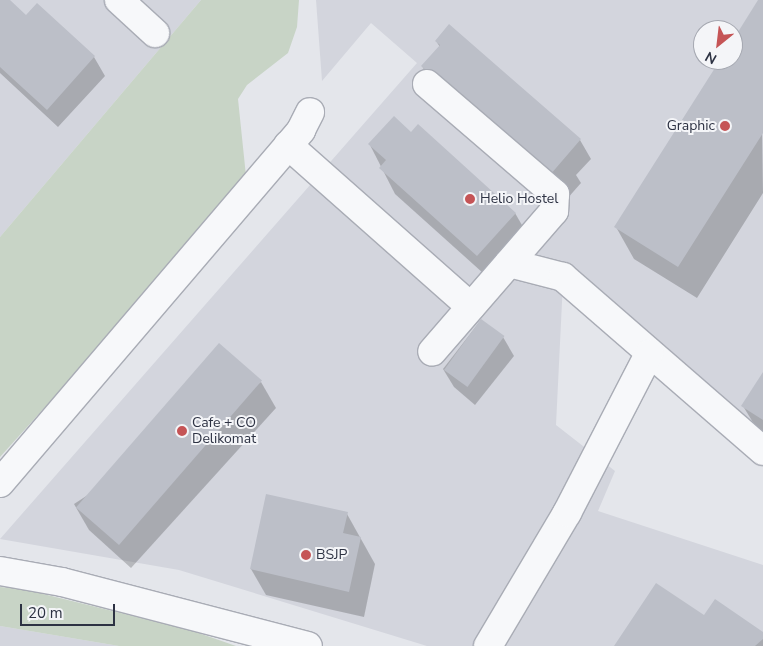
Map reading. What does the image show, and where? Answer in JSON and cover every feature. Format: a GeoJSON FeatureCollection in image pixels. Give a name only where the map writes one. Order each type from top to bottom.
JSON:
{"type":"FeatureCollection","features":[{"type":"Feature","properties":{"kind":"lane"},"geometry":{"type":"LineString","coordinates":[[119,0],[155,33]]}},
{"type":"Feature","properties":{"kind":"lane"},"geometry":{"type":"LineString","coordinates":[[427,84],[555,194],[554,211],[432,352]]}},
{"type":"Feature","properties":{"kind":"lane"},"geometry":{"type":"LineString","coordinates":[[0,483],[288,145],[310,112]]}},
{"type":"Feature","properties":{"kind":"lane"},"geometry":{"type":"LineString","coordinates":[[288,145],[471,308]]}},
{"type":"Feature","properties":{"kind":"lane"},"geometry":{"type":"LineString","coordinates":[[509,263],[563,276],[649,354],[763,451]]}},
{"type":"Feature","properties":{"kind":"lane"},"geometry":{"type":"LineString","coordinates":[[488,646],[567,512],[649,354]]}},
{"type":"Feature","properties":{"kind":"lane"},"geometry":{"type":"LineString","coordinates":[[0,571],[62,582],[308,646]]}},
{"type":"Feature","properties":{"kind":"shaded area"},"geometry":{"type":"Polygon","coordinates":[[[0,0],[201,0],[0,237],[0,0]]]}},
{"type":"Feature","properties":{"kind":"shaded area"},"geometry":{"type":"Polygon","coordinates":[[[316,0],[763,0],[763,431],[564,261],[556,425],[615,471],[598,511],[763,565],[763,646],[427,646],[179,570],[0,539],[417,63],[371,23],[322,81],[316,0]]]}},
{"type":"Feature","properties":{"kind":"shaded area"},"geometry":{"type":"Polygon","coordinates":[[[0,626],[119,646],[0,646],[0,626]]]}},
{"type":"Feature","properties":{"kind":"green space"},"geometry":{"type":"Polygon","coordinates":[[[201,0],[299,0],[297,27],[288,53],[247,85],[238,99],[246,176],[193,243],[0,457],[0,237],[201,0]]]}},
{"type":"Feature","properties":{"kind":"green space"},"geometry":{"type":"Polygon","coordinates":[[[0,587],[23,589],[190,630],[236,646],[119,646],[0,626],[0,587]]]}},
{"type":"Feature","properties":{"kind":"building"},"geometry":{"type":"Polygon","coordinates":[[[0,0],[10,0],[26,15],[37,3],[95,56],[47,110],[0,67],[0,0]]]}},
{"type":"Feature","properties":{"kind":"building"},"geometry":{"type":"Polygon","coordinates":[[[758,0],[763,0],[763,133],[678,267],[614,227],[714,70],[743,70],[743,24],[758,0]]]}},
{"type":"Feature","properties":{"kind":"building"},"geometry":{"type":"Polygon","coordinates":[[[449,24],[581,139],[550,175],[421,66],[440,45],[435,41],[449,24]]]}},
{"type":"Feature","properties":{"kind":"building"},"geometry":{"type":"Polygon","coordinates":[[[394,116],[411,132],[418,124],[516,213],[477,256],[379,168],[386,160],[368,144],[394,116]]]}},
{"type":"Feature","properties":{"kind":"building"},"geometry":{"type":"Polygon","coordinates":[[[481,319],[504,336],[467,387],[444,370],[481,319]]]}},
{"type":"Feature","properties":{"kind":"building"},"geometry":{"type":"Polygon","coordinates":[[[219,343],[262,380],[119,545],[76,508],[219,343]]]}},
{"type":"Feature","properties":{"kind":"building"},"geometry":{"type":"Polygon","coordinates":[[[763,372],[763,420],[741,406],[763,372]]]}},
{"type":"Feature","properties":{"kind":"building"},"geometry":{"type":"Polygon","coordinates":[[[266,494],[348,512],[343,533],[361,537],[349,592],[250,569],[266,494]]]}},
{"type":"Feature","properties":{"kind":"building"},"geometry":{"type":"Polygon","coordinates":[[[656,583],[704,615],[715,599],[763,632],[763,639],[755,646],[614,646],[656,583]]]}},
{"type":"Feature","properties":{"kind":"place","name":"Graphic"},"geometry":{"type":"Point","coordinates":[725,126]}},
{"type":"Feature","properties":{"kind":"place","name":"Helio Hostel"},"geometry":{"type":"Point","coordinates":[470,199]}},
{"type":"Feature","properties":{"kind":"place","name":"Cafe + CO Delikomat"},"geometry":{"type":"Point","coordinates":[182,431]}},
{"type":"Feature","properties":{"kind":"place","name":"BSJP"},"geometry":{"type":"Point","coordinates":[306,555]}}]}
